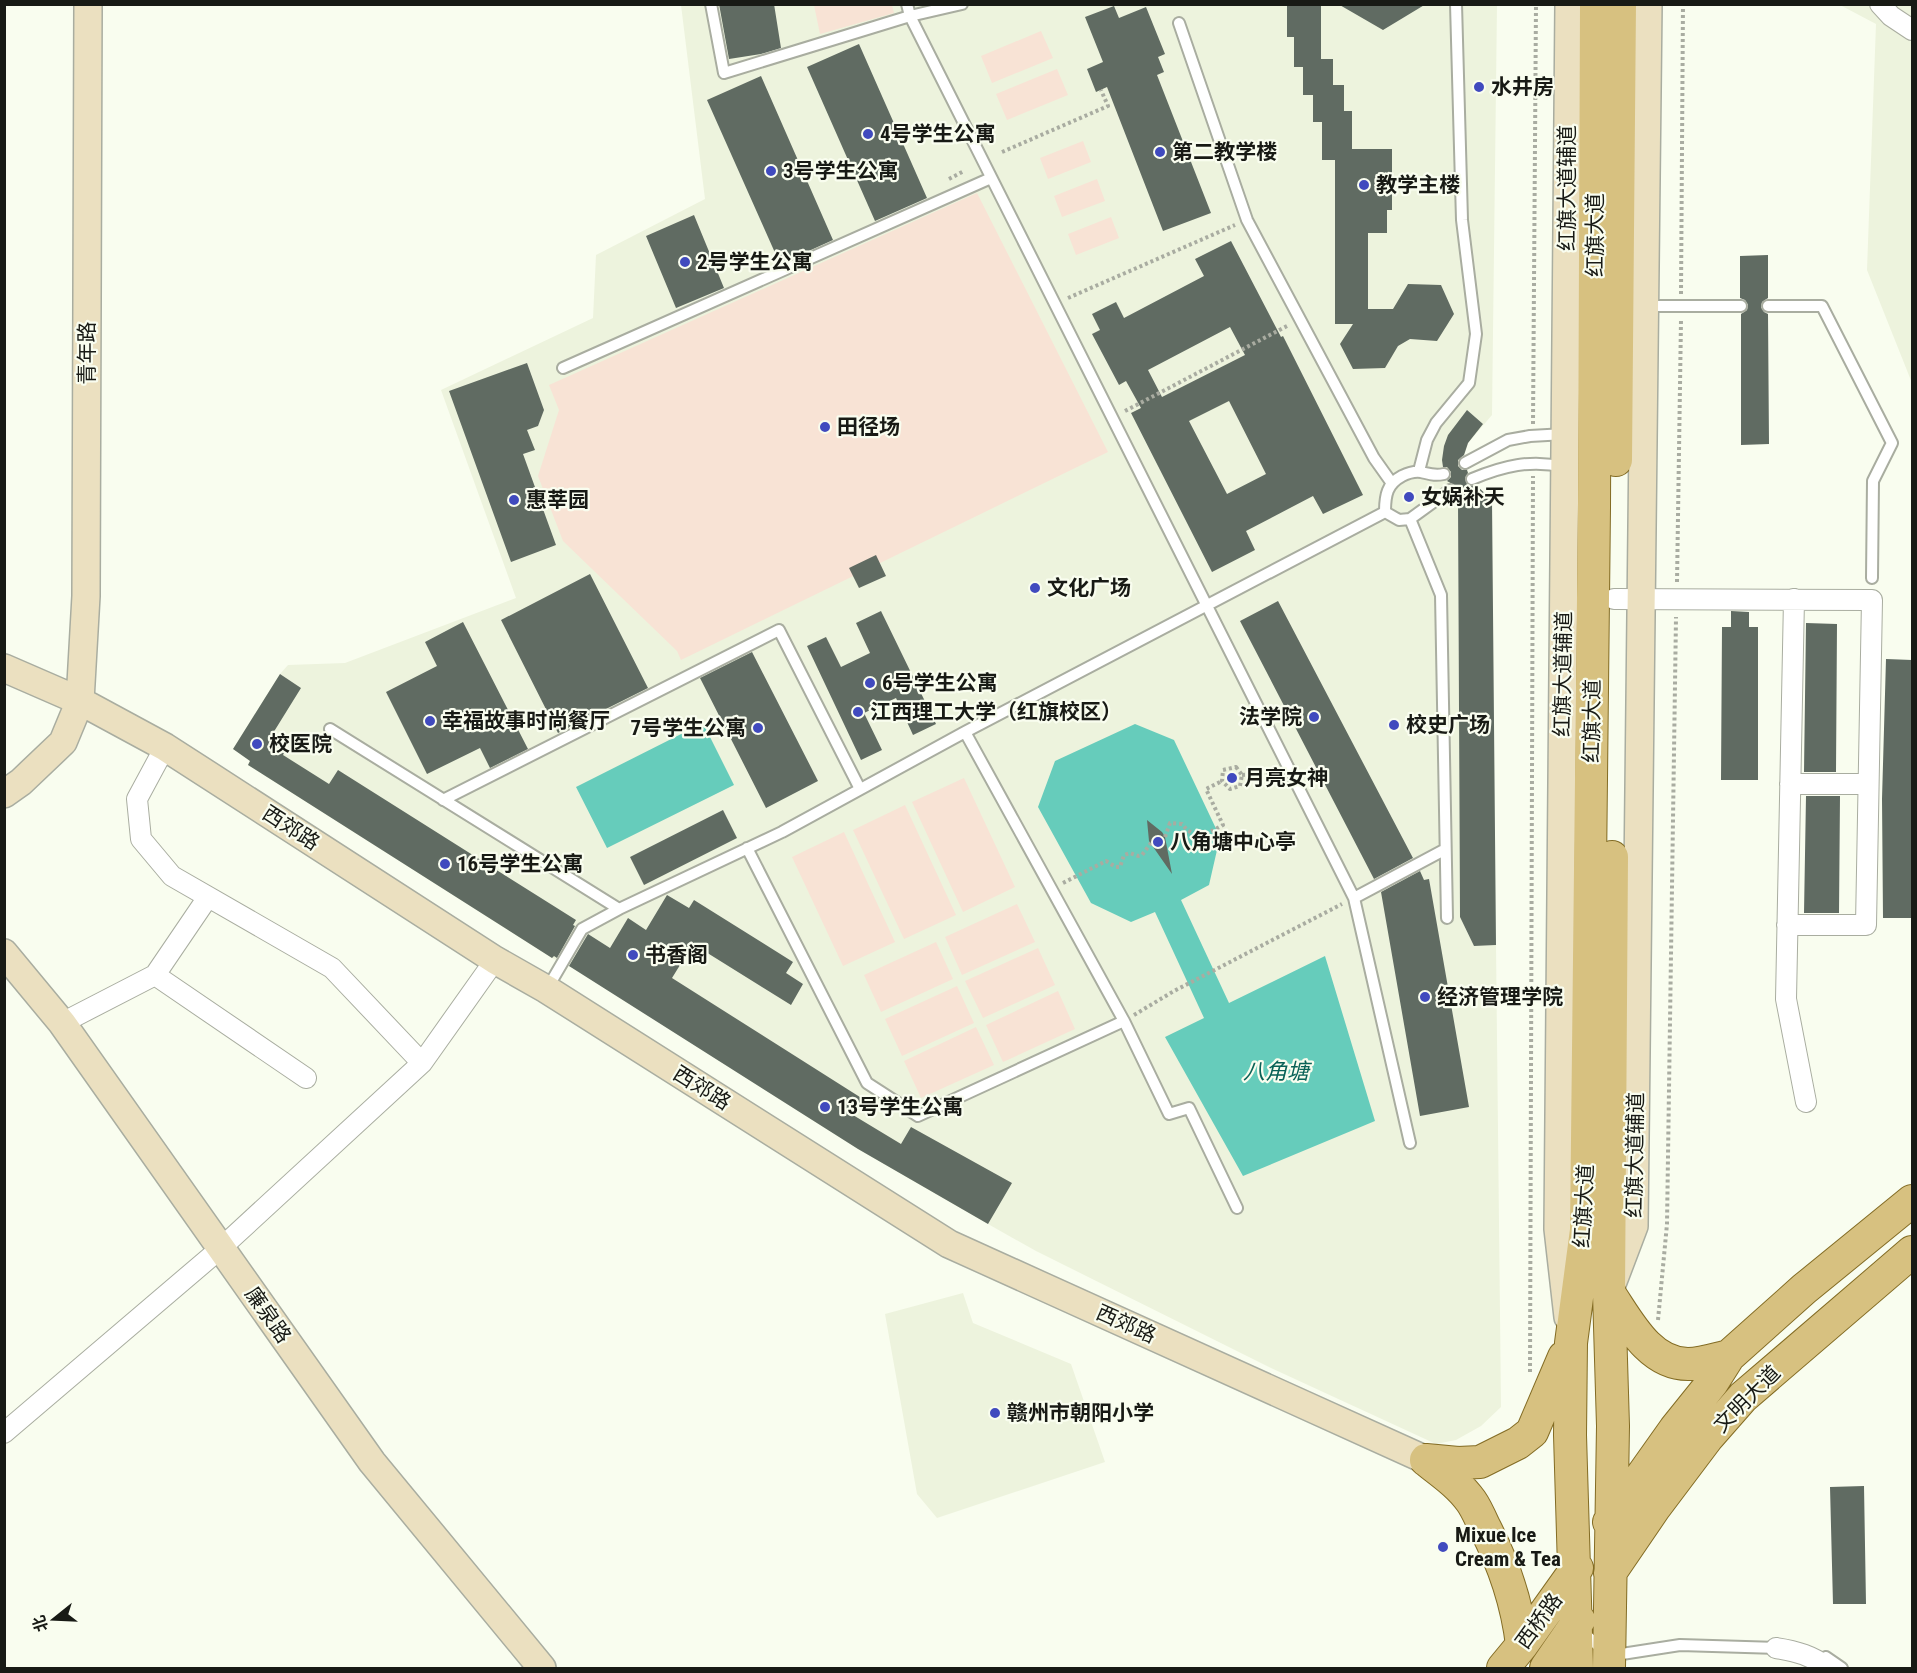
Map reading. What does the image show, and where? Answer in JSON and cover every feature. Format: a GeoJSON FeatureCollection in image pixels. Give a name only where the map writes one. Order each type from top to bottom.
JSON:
{"type":"FeatureCollection","features":[{"type":"Feature","properties":{"kind":"main road","name":"红旗大道"},"geometry":{"type":"LineString","coordinates":[[1577,1668],[1570,1436],[1570,1343],[1586,1230],[1585,469],[1596,4]]}},
{"type":"Feature","properties":{"kind":"main road","name":"红旗大道"},"geometry":{"type":"LineString","coordinates":[[1609,1662],[1613,1426],[1608,1293],[1628,599],[1587,435],[1632,306],[1620,4]]}},
{"type":"Feature","properties":{"kind":"main road","name":"文明大道"},"geometry":{"type":"LineString","coordinates":[[1574,1572],[1675,1429],[1713,1383],[1729,1356],[1804,1289],[1912,1201]]}},
{"type":"Feature","properties":{"kind":"main road","name":"文明大道"},"geometry":{"type":"LineString","coordinates":[[1575,1625],[1655,1507],[1707,1438],[1743,1397],[1912,1252]]}},
{"type":"Feature","properties":{"kind":"main road"},"geometry":{"type":"LineString","coordinates":[[1608,1293],[1645,1344],[1655,1353],[1677,1363],[1690,1364],[1729,1356]]}},
{"type":"Feature","properties":{"kind":"main road"},"geometry":{"type":"LineString","coordinates":[[1426,1460],[1458,1463],[1480,1462],[1518,1443],[1532,1432],[1570,1343]]}},
{"type":"Feature","properties":{"kind":"main road"},"geometry":{"type":"LineString","coordinates":[[1426,1460],[1452,1480],[1470,1500],[1495,1546],[1510,1583],[1518,1616],[1512,1657]]}},
{"type":"Feature","properties":{"kind":"main road","name":"西桥路"},"geometry":{"type":"LineString","coordinates":[[1512,1657],[1574,1572]]}},
{"type":"Feature","properties":{"kind":"main road","name":"西桥路"},"geometry":{"type":"LineString","coordinates":[[1546,1668],[1575,1625]]}},
{"type":"Feature","properties":{"kind":"street","name":"青年路"},"geometry":{"type":"LineString","coordinates":[[4,794],[21,782],[63,741],[80,701],[86,596],[88,4]]}},
{"type":"Feature","properties":{"kind":"street","name":"红旗大道辅道"},"geometry":{"type":"LineString","coordinates":[[1569,4],[1587,435]]}},
{"type":"Feature","properties":{"kind":"street"},"geometry":{"type":"LineString","coordinates":[[1648,4],[1632,306],[1628,599],[1872,600],[1866,925],[1787,925]]}},
{"type":"Feature","properties":{"kind":"street"},"geometry":{"type":"LineString","coordinates":[[1880,4],[1912,30]]}},
{"type":"Feature","properties":{"kind":"street"},"geometry":{"type":"LineString","coordinates":[[1794,599],[1786,999],[1806,1102]]}},
{"type":"Feature","properties":{"kind":"street","name":"西郊路"},"geometry":{"type":"LineString","coordinates":[[4,668],[80,701],[165,747],[495,960],[546,989],[949,1244],[1426,1460]]}},
{"type":"Feature","properties":{"kind":"street"},"geometry":{"type":"LineString","coordinates":[[165,747],[137,799],[141,839],[172,876],[333,968],[422,1063]]}},
{"type":"Feature","properties":{"kind":"street"},"geometry":{"type":"LineString","coordinates":[[1790,784],[1868,784]]}},
{"type":"Feature","properties":{"kind":"street"},"geometry":{"type":"LineString","coordinates":[[62,1023],[155,975],[208,897]]}},
{"type":"Feature","properties":{"kind":"street","name":"廉泉路"},"geometry":{"type":"LineString","coordinates":[[4,953],[62,1023],[372,1462],[542,1668]]}},
{"type":"Feature","properties":{"kind":"street"},"geometry":{"type":"LineString","coordinates":[[4,1433],[221,1248],[422,1063],[495,960]]}},
{"type":"Feature","properties":{"kind":"street"},"geometry":{"type":"LineString","coordinates":[[155,975],[306,1078]]}},
{"type":"Feature","properties":{"kind":"street"},"geometry":{"type":"LineString","coordinates":[[1776,1648],[1812,1657],[1829,1668]]}},
{"type":"Feature","properties":{"kind":"lane"},"geometry":{"type":"LineString","coordinates":[[711,4],[724,73],[909,10],[962,4]]}},
{"type":"Feature","properties":{"kind":"lane"},"geometry":{"type":"LineString","coordinates":[[1419,471],[1427,440],[1436,423],[1469,383],[1476,334],[1462,220],[1456,4]]}},
{"type":"Feature","properties":{"kind":"lane"},"geometry":{"type":"LineString","coordinates":[[909,10],[1205,606],[1354,898],[1410,1143]]}},
{"type":"Feature","properties":{"kind":"lane"},"geometry":{"type":"LineString","coordinates":[[1179,23],[1247,220],[1374,458],[1391,482]]}},
{"type":"Feature","properties":{"kind":"lane"},"geometry":{"type":"LineString","coordinates":[[563,368],[991,178]]}},
{"type":"Feature","properties":{"kind":"lane"},"geometry":{"type":"LineString","coordinates":[[1632,306],[1741,306]]}},
{"type":"Feature","properties":{"kind":"lane"},"geometry":{"type":"LineString","coordinates":[[1768,306],[1822,306],[1892,443],[1873,481],[1872,578]]}},
{"type":"Feature","properties":{"kind":"lane"},"geometry":{"type":"LineString","coordinates":[[1465,463],[1508,440],[1533,436],[1587,435]]}},
{"type":"Feature","properties":{"kind":"lane"},"geometry":{"type":"LineString","coordinates":[[1472,479],[1502,467],[1533,463],[1585,469]]}},
{"type":"Feature","properties":{"kind":"lane"},"geometry":{"type":"LineString","coordinates":[[1385,512],[1385,496],[1391,482],[1410,472],[1419,471],[1433,476],[1444,474]]}},
{"type":"Feature","properties":{"kind":"lane"},"geometry":{"type":"LineString","coordinates":[[1385,512],[1399,520],[1410,519],[1450,490]]}},
{"type":"Feature","properties":{"kind":"lane"},"geometry":{"type":"LineString","coordinates":[[546,989],[582,929],[619,909],[782,832],[965,732],[1385,512]]}},
{"type":"Feature","properties":{"kind":"lane"},"geometry":{"type":"LineString","coordinates":[[1410,519],[1441,595],[1447,918]]}},
{"type":"Feature","properties":{"kind":"lane"},"geometry":{"type":"LineString","coordinates":[[443,800],[779,630],[860,789]]}},
{"type":"Feature","properties":{"kind":"lane"},"geometry":{"type":"LineString","coordinates":[[330,729],[619,909]]}},
{"type":"Feature","properties":{"kind":"lane"},"geometry":{"type":"LineString","coordinates":[[965,732],[1124,1021],[1169,1114],[1189,1108],[1236,1208]]}},
{"type":"Feature","properties":{"kind":"lane"},"geometry":{"type":"LineString","coordinates":[[747,849],[867,1083],[918,1116],[1124,1021]]}},
{"type":"Feature","properties":{"kind":"lane"},"geometry":{"type":"LineString","coordinates":[[1354,898],[1444,850]]}},
{"type":"Feature","properties":{"kind":"lane"},"geometry":{"type":"LineString","coordinates":[[1575,1625],[1609,1662],[1680,1645],[1776,1648],[1796,1644],[1813,1649],[1842,1668]]}},
{"type":"Feature","properties":{"kind":"path"},"geometry":{"type":"LineString","coordinates":[[1533,436],[1536,4]]}},
{"type":"Feature","properties":{"kind":"path"},"geometry":{"type":"LineString","coordinates":[[1655,1353],[1667,1224],[1681,306],[1683,4]]}},
{"type":"Feature","properties":{"kind":"path"},"geometry":{"type":"LineString","coordinates":[[1002,152],[1108,106],[1101,90]]}},
{"type":"Feature","properties":{"kind":"path"},"geometry":{"type":"LineString","coordinates":[[1068,298],[1247,220]]}},
{"type":"Feature","properties":{"kind":"path"},"geometry":{"type":"LineString","coordinates":[[1129,409],[1299,320]]}},
{"type":"Feature","properties":{"kind":"path"},"geometry":{"type":"LineString","coordinates":[[1530,1381],[1533,463]]}},
{"type":"Feature","properties":{"kind":"path"},"geometry":{"type":"LineString","coordinates":[[1242,775],[1264,774],[1286,765]]}},
{"type":"Feature","properties":{"kind":"path"},"geometry":{"type":"LineString","coordinates":[[1236,766],[1242,775],[1240,786],[1230,789],[1222,782],[1223,770],[1236,766]]}},
{"type":"Feature","properties":{"kind":"path"},"geometry":{"type":"LineString","coordinates":[[1165,837],[1170,823],[1182,824],[1188,831],[1200,835],[1224,825],[1206,789],[1222,782]]}},
{"type":"Feature","properties":{"kind":"path"},"geometry":{"type":"LineString","coordinates":[[1076,877],[1106,861],[1120,867],[1124,855],[1130,853],[1142,855],[1150,843]]}},
{"type":"Feature","properties":{"kind":"path"},"geometry":{"type":"LineString","coordinates":[[1124,1021],[1174,991],[1354,898]]}},
{"type":"Feature","properties":{"kind":"shaded area","name":"江西理工大学（红旗校区）"},"geometry":{"type":"Polygon","coordinates":[[[681,5],[1497,5],[1492,415],[1468,443],[1464,456],[1465,466],[1475,484],[1492,500],[1472,516],[1458,503],[1460,917],[1474,946],[1496,945],[1501,1407],[1481,1426],[1456,1440],[1436,1444],[1271,1368],[1036,1251],[988,1224],[858,1149],[573,968],[552,958],[248,765],[250,760],[233,749],[288,665],[345,663],[516,598],[441,390],[593,318],[596,255],[705,199],[681,5]]]}},
{"type":"Feature","properties":{"kind":"shaded area"},"geometry":{"type":"Polygon","coordinates":[[[814,5],[892,5],[894,13],[820,34],[814,5]]]}},
{"type":"Feature","properties":{"kind":"shaded area"},"geometry":{"type":"Polygon","coordinates":[[[1840,5],[1912,5],[1912,383],[1867,270],[1876,24],[1840,5]]]}},
{"type":"Feature","properties":{"kind":"shaded area"},"geometry":{"type":"Polygon","coordinates":[[[1041,31],[1053,58],[992,83],[981,56],[1041,31]]]}},
{"type":"Feature","properties":{"kind":"shaded area"},"geometry":{"type":"Polygon","coordinates":[[[1057,69],[1068,95],[1007,120],[996,94],[1057,69]]]}},
{"type":"Feature","properties":{"kind":"shaded area"},"geometry":{"type":"Polygon","coordinates":[[[1083,141],[1091,162],[1048,179],[1040,158],[1083,141]]]}},
{"type":"Feature","properties":{"kind":"shaded area"},"geometry":{"type":"Polygon","coordinates":[[[1097,179],[1105,201],[1062,217],[1054,196],[1097,179]]]}},
{"type":"Feature","properties":{"kind":"shaded area","name":"田径场"},"geometry":{"type":"Polygon","coordinates":[[[977,193],[1108,452],[681,660],[677,651],[563,541],[538,476],[559,410],[549,385],[977,193]]]}},
{"type":"Feature","properties":{"kind":"shaded area"},"geometry":{"type":"Polygon","coordinates":[[[1111,217],[1119,238],[1076,255],[1068,234],[1111,217]]]}},
{"type":"Feature","properties":{"kind":"shaded area"},"geometry":{"type":"Polygon","coordinates":[[[964,778],[1015,887],[963,912],[912,802],[964,778]]]}},
{"type":"Feature","properties":{"kind":"shaded area"},"geometry":{"type":"Polygon","coordinates":[[[905,805],[956,915],[904,939],[853,830],[905,805]]]}},
{"type":"Feature","properties":{"kind":"shaded area"},"geometry":{"type":"Polygon","coordinates":[[[844,832],[895,942],[843,966],[792,857],[844,832]]]}},
{"type":"Feature","properties":{"kind":"shaded area"},"geometry":{"type":"Polygon","coordinates":[[[1017,904],[1035,942],[962,975],[945,937],[1017,904]]]}},
{"type":"Feature","properties":{"kind":"shaded area"},"geometry":{"type":"Polygon","coordinates":[[[936,942],[953,979],[881,1012],[864,975],[936,942]]]}},
{"type":"Feature","properties":{"kind":"shaded area"},"geometry":{"type":"Polygon","coordinates":[[[1038,948],[1055,985],[983,1018],[965,981],[1038,948]]]}},
{"type":"Feature","properties":{"kind":"shaded area"},"geometry":{"type":"Polygon","coordinates":[[[957,986],[974,1023],[902,1056],[885,1019],[957,986]]]}},
{"type":"Feature","properties":{"kind":"shaded area"},"geometry":{"type":"Polygon","coordinates":[[[1058,991],[1075,1029],[1003,1062],[986,1025],[1058,991]]]}},
{"type":"Feature","properties":{"kind":"shaded area"},"geometry":{"type":"Polygon","coordinates":[[[976,1027],[994,1065],[921,1098],[904,1061],[976,1027]]]}},
{"type":"Feature","properties":{"kind":"shaded area","name":"赣州市朝阳小学"},"geometry":{"type":"Polygon","coordinates":[[[963,1293],[973,1323],[1071,1364],[1105,1462],[937,1518],[917,1494],[885,1314],[963,1293]]]}},
{"type":"Feature","properties":{"kind":"water"},"geometry":{"type":"Polygon","coordinates":[[[703,723],[734,785],[607,848],[576,787],[703,723]]]}},
{"type":"Feature","properties":{"kind":"water","name":"八角塘"},"geometry":{"type":"Polygon","coordinates":[[[1135,724],[1174,740],[1220,837],[1209,885],[1181,900],[1229,1003],[1325,956],[1375,1121],[1243,1176],[1165,1037],[1204,1018],[1155,912],[1131,922],[1091,903],[1038,807],[1055,761],[1135,724]]]}},
{"type":"Feature","properties":{"kind":"building"},"geometry":{"type":"Polygon","coordinates":[[[719,4],[774,4],[781,48],[729,59],[719,4]]]}},
{"type":"Feature","properties":{"kind":"building","name":"教学主楼"},"geometry":{"type":"Polygon","coordinates":[[[1287,4],[1321,4],[1321,59],[1333,59],[1333,85],[1344,85],[1344,111],[1352,111],[1352,149],[1392,149],[1392,210],[1387,210],[1387,233],[1368,233],[1368,309],[1393,309],[1408,284],[1441,285],[1454,314],[1437,341],[1410,339],[1398,346],[1385,368],[1353,369],[1340,344],[1353,324],[1335,324],[1335,160],[1322,160],[1322,122],[1313,122],[1313,95],[1303,95],[1303,67],[1294,67],[1294,37],[1287,37],[1287,4]]]}},
{"type":"Feature","properties":{"kind":"building"},"geometry":{"type":"Polygon","coordinates":[[[1338,4],[1426,4],[1383,30],[1338,4]]]}},
{"type":"Feature","properties":{"kind":"building","name":"第二教学楼"},"geometry":{"type":"Polygon","coordinates":[[[1114,6],[1119,18],[1146,7],[1165,54],[1158,57],[1164,72],[1157,75],[1211,213],[1163,231],[1107,87],[1096,92],[1087,69],[1103,62],[1085,17],[1114,6]]]}},
{"type":"Feature","properties":{"kind":"building","name":"4号学生公寓"},"geometry":{"type":"Polygon","coordinates":[[[859,44],[927,198],[875,221],[807,67],[859,44]]]}},
{"type":"Feature","properties":{"kind":"building","name":"3号学生公寓"},"geometry":{"type":"Polygon","coordinates":[[[761,76],[833,240],[780,264],[707,100],[761,76]]]}},
{"type":"Feature","properties":{"kind":"building","name":"2号学生公寓"},"geometry":{"type":"Polygon","coordinates":[[[694,215],[724,288],[676,308],[646,236],[694,215]]]}},
{"type":"Feature","properties":{"kind":"building"},"geometry":{"type":"Polygon","coordinates":[[[1231,241],[1281,337],[1283,336],[1363,495],[1323,514],[1313,496],[1246,531],[1255,550],[1212,572],[1131,413],[1141,408],[1126,381],[1119,385],[1092,334],[1100,330],[1092,314],[1116,302],[1124,318],[1204,276],[1195,259],[1231,241]],[[1230,327],[1148,370],[1162,397],[1245,355],[1230,327]],[[1229,401],[1189,421],[1227,494],[1266,474],[1229,401]]]}},
{"type":"Feature","properties":{"kind":"building"},"geometry":{"type":"Polygon","coordinates":[[[1768,255],[1768,298],[1762,302],[1761,307],[1768,314],[1769,444],[1741,445],[1741,314],[1747,310],[1748,305],[1740,298],[1740,256],[1768,255]]]}},
{"type":"Feature","properties":{"kind":"building","name":"惠莘园"},"geometry":{"type":"Polygon","coordinates":[[[527,363],[544,410],[538,426],[527,430],[535,450],[523,454],[556,545],[511,562],[449,391],[527,363]]]}},
{"type":"Feature","properties":{"kind":"building"},"geometry":{"type":"Polygon","coordinates":[[[1467,410],[1483,424],[1468,443],[1464,455],[1458,460],[1458,466],[1462,470],[1467,470],[1465,478],[1467,484],[1476,485],[1492,500],[1496,945],[1474,946],[1460,917],[1458,502],[1454,496],[1457,492],[1456,486],[1447,481],[1451,477],[1451,472],[1447,467],[1443,467],[1442,460],[1448,435],[1467,410]]]}},
{"type":"Feature","properties":{"kind":"building"},"geometry":{"type":"Polygon","coordinates":[[[876,555],[886,576],[859,588],[849,568],[876,555]]]}},
{"type":"Feature","properties":{"kind":"building"},"geometry":{"type":"Polygon","coordinates":[[[590,574],[648,688],[558,733],[501,620],[590,574]]]}},
{"type":"Feature","properties":{"kind":"building","name":"法学院"},"geometry":{"type":"Polygon","coordinates":[[[1278,601],[1413,858],[1374,879],[1240,621],[1278,601]]]}},
{"type":"Feature","properties":{"kind":"building","name":"6号学生公寓"},"geometry":{"type":"Polygon","coordinates":[[[881,611],[936,724],[913,735],[896,698],[864,713],[882,750],[861,760],[807,646],[826,637],[841,667],[870,653],[856,623],[881,611]]]}},
{"type":"Feature","properties":{"kind":"building"},"geometry":{"type":"Polygon","coordinates":[[[1731,611],[1749,612],[1749,627],[1758,627],[1758,780],[1721,780],[1722,627],[1731,627],[1731,611]]]}},
{"type":"Feature","properties":{"kind":"building"},"geometry":{"type":"Polygon","coordinates":[[[463,622],[528,749],[490,768],[480,748],[427,774],[386,692],[437,666],[425,642],[463,622]]]}},
{"type":"Feature","properties":{"kind":"building"},"geometry":{"type":"Polygon","coordinates":[[[1806,623],[1837,624],[1836,772],[1804,772],[1806,623]]]}},
{"type":"Feature","properties":{"kind":"building","name":"7号学生公寓"},"geometry":{"type":"Polygon","coordinates":[[[752,652],[818,781],[766,808],[700,678],[752,652]]]}},
{"type":"Feature","properties":{"kind":"building"},"geometry":{"type":"Polygon","coordinates":[[[1886,659],[1912,660],[1912,918],[1883,918],[1882,799],[1886,659]]]}},
{"type":"Feature","properties":{"kind":"building","name":"16号学生公寓"},"geometry":{"type":"Polygon","coordinates":[[[280,674],[301,688],[270,738],[286,749],[283,755],[329,784],[338,770],[576,920],[557,958],[554,956],[552,958],[248,765],[250,761],[233,749],[280,674]]]}},
{"type":"Feature","properties":{"kind":"building"},"geometry":{"type":"Polygon","coordinates":[[[1806,796],[1840,796],[1839,913],[1804,913],[1806,796]]]}},
{"type":"Feature","properties":{"kind":"building"},"geometry":{"type":"Polygon","coordinates":[[[723,810],[737,838],[644,885],[630,857],[723,810]]]}},
{"type":"Feature","properties":{"kind":"building","name":"八角塘中心亭"},"geometry":{"type":"Polygon","coordinates":[[[1147,820],[1165,837],[1172,874],[1149,841],[1147,820]]]}},
{"type":"Feature","properties":{"kind":"building","name":"经济管理学院"},"geometry":{"type":"Polygon","coordinates":[[[1420,871],[1424,880],[1429,879],[1469,1107],[1420,1116],[1381,892],[1420,871]]]}},
{"type":"Feature","properties":{"kind":"building"},"geometry":{"type":"Polygon","coordinates":[[[667,895],[689,908],[694,900],[793,962],[786,973],[803,984],[791,1005],[693,944],[672,978],[863,1099],[853,1115],[901,1144],[911,1127],[1012,1183],[988,1224],[858,1149],[569,966],[588,934],[610,948],[628,918],[646,930],[667,895]]]}},
{"type":"Feature","properties":{"kind":"building"},"geometry":{"type":"Polygon","coordinates":[[[1864,1486],[1866,1604],[1833,1604],[1830,1487],[1864,1486]]]}},
{"type":"Feature","properties":{"kind":"place","name":"水井房"},"geometry":{"type":"Point","coordinates":[1479,87]}},
{"type":"Feature","properties":{"kind":"place","name":"4号学生公寓"},"geometry":{"type":"Point","coordinates":[868,134]}},
{"type":"Feature","properties":{"kind":"place","name":"第二教学楼"},"geometry":{"type":"Point","coordinates":[1160,152]}},
{"type":"Feature","properties":{"kind":"place","name":"3号学生公寓"},"geometry":{"type":"Point","coordinates":[771,171]}},
{"type":"Feature","properties":{"kind":"place","name":"教学主楼"},"geometry":{"type":"Point","coordinates":[1364,185]}},
{"type":"Feature","properties":{"kind":"place","name":"2号学生公寓"},"geometry":{"type":"Point","coordinates":[685,262]}},
{"type":"Feature","properties":{"kind":"place","name":"田径场"},"geometry":{"type":"Point","coordinates":[825,427]}},
{"type":"Feature","properties":{"kind":"place","name":"女娲补天"},"geometry":{"type":"Point","coordinates":[1409,497]}},
{"type":"Feature","properties":{"kind":"place","name":"惠莘园"},"geometry":{"type":"Point","coordinates":[514,500]}},
{"type":"Feature","properties":{"kind":"place","name":"文化广场"},"geometry":{"type":"Point","coordinates":[1035,588]}},
{"type":"Feature","properties":{"kind":"place","name":"6号学生公寓"},"geometry":{"type":"Point","coordinates":[870,683]}},
{"type":"Feature","properties":{"kind":"place","name":"江西理工大学（红旗校区）"},"geometry":{"type":"Point","coordinates":[858,712]}},
{"type":"Feature","properties":{"kind":"place","name":"法学院"},"geometry":{"type":"Point","coordinates":[1314,717]}},
{"type":"Feature","properties":{"kind":"place","name":"幸福故事时尚餐厅"},"geometry":{"type":"Point","coordinates":[430,721]}},
{"type":"Feature","properties":{"kind":"place","name":"校史广场"},"geometry":{"type":"Point","coordinates":[1394,725]}},
{"type":"Feature","properties":{"kind":"place","name":"7号学生公寓"},"geometry":{"type":"Point","coordinates":[758,728]}},
{"type":"Feature","properties":{"kind":"place","name":"校医院"},"geometry":{"type":"Point","coordinates":[257,744]}},
{"type":"Feature","properties":{"kind":"place","name":"月亮女神"},"geometry":{"type":"Point","coordinates":[1232,778]}},
{"type":"Feature","properties":{"kind":"place","name":"八角塘中心亭"},"geometry":{"type":"Point","coordinates":[1158,842]}},
{"type":"Feature","properties":{"kind":"place","name":"16号学生公寓"},"geometry":{"type":"Point","coordinates":[445,864]}},
{"type":"Feature","properties":{"kind":"place","name":"书香阁"},"geometry":{"type":"Point","coordinates":[633,955]}},
{"type":"Feature","properties":{"kind":"place","name":"经济管理学院"},"geometry":{"type":"Point","coordinates":[1425,997]}},
{"type":"Feature","properties":{"kind":"place","name":"13号学生公寓"},"geometry":{"type":"Point","coordinates":[825,1107]}},
{"type":"Feature","properties":{"kind":"place","name":"赣州市朝阳小学"},"geometry":{"type":"Point","coordinates":[995,1413]}},
{"type":"Feature","properties":{"kind":"place","name":"Mixue Ice Cream & Tea"},"geometry":{"type":"Point","coordinates":[1443,1547]}}]}
